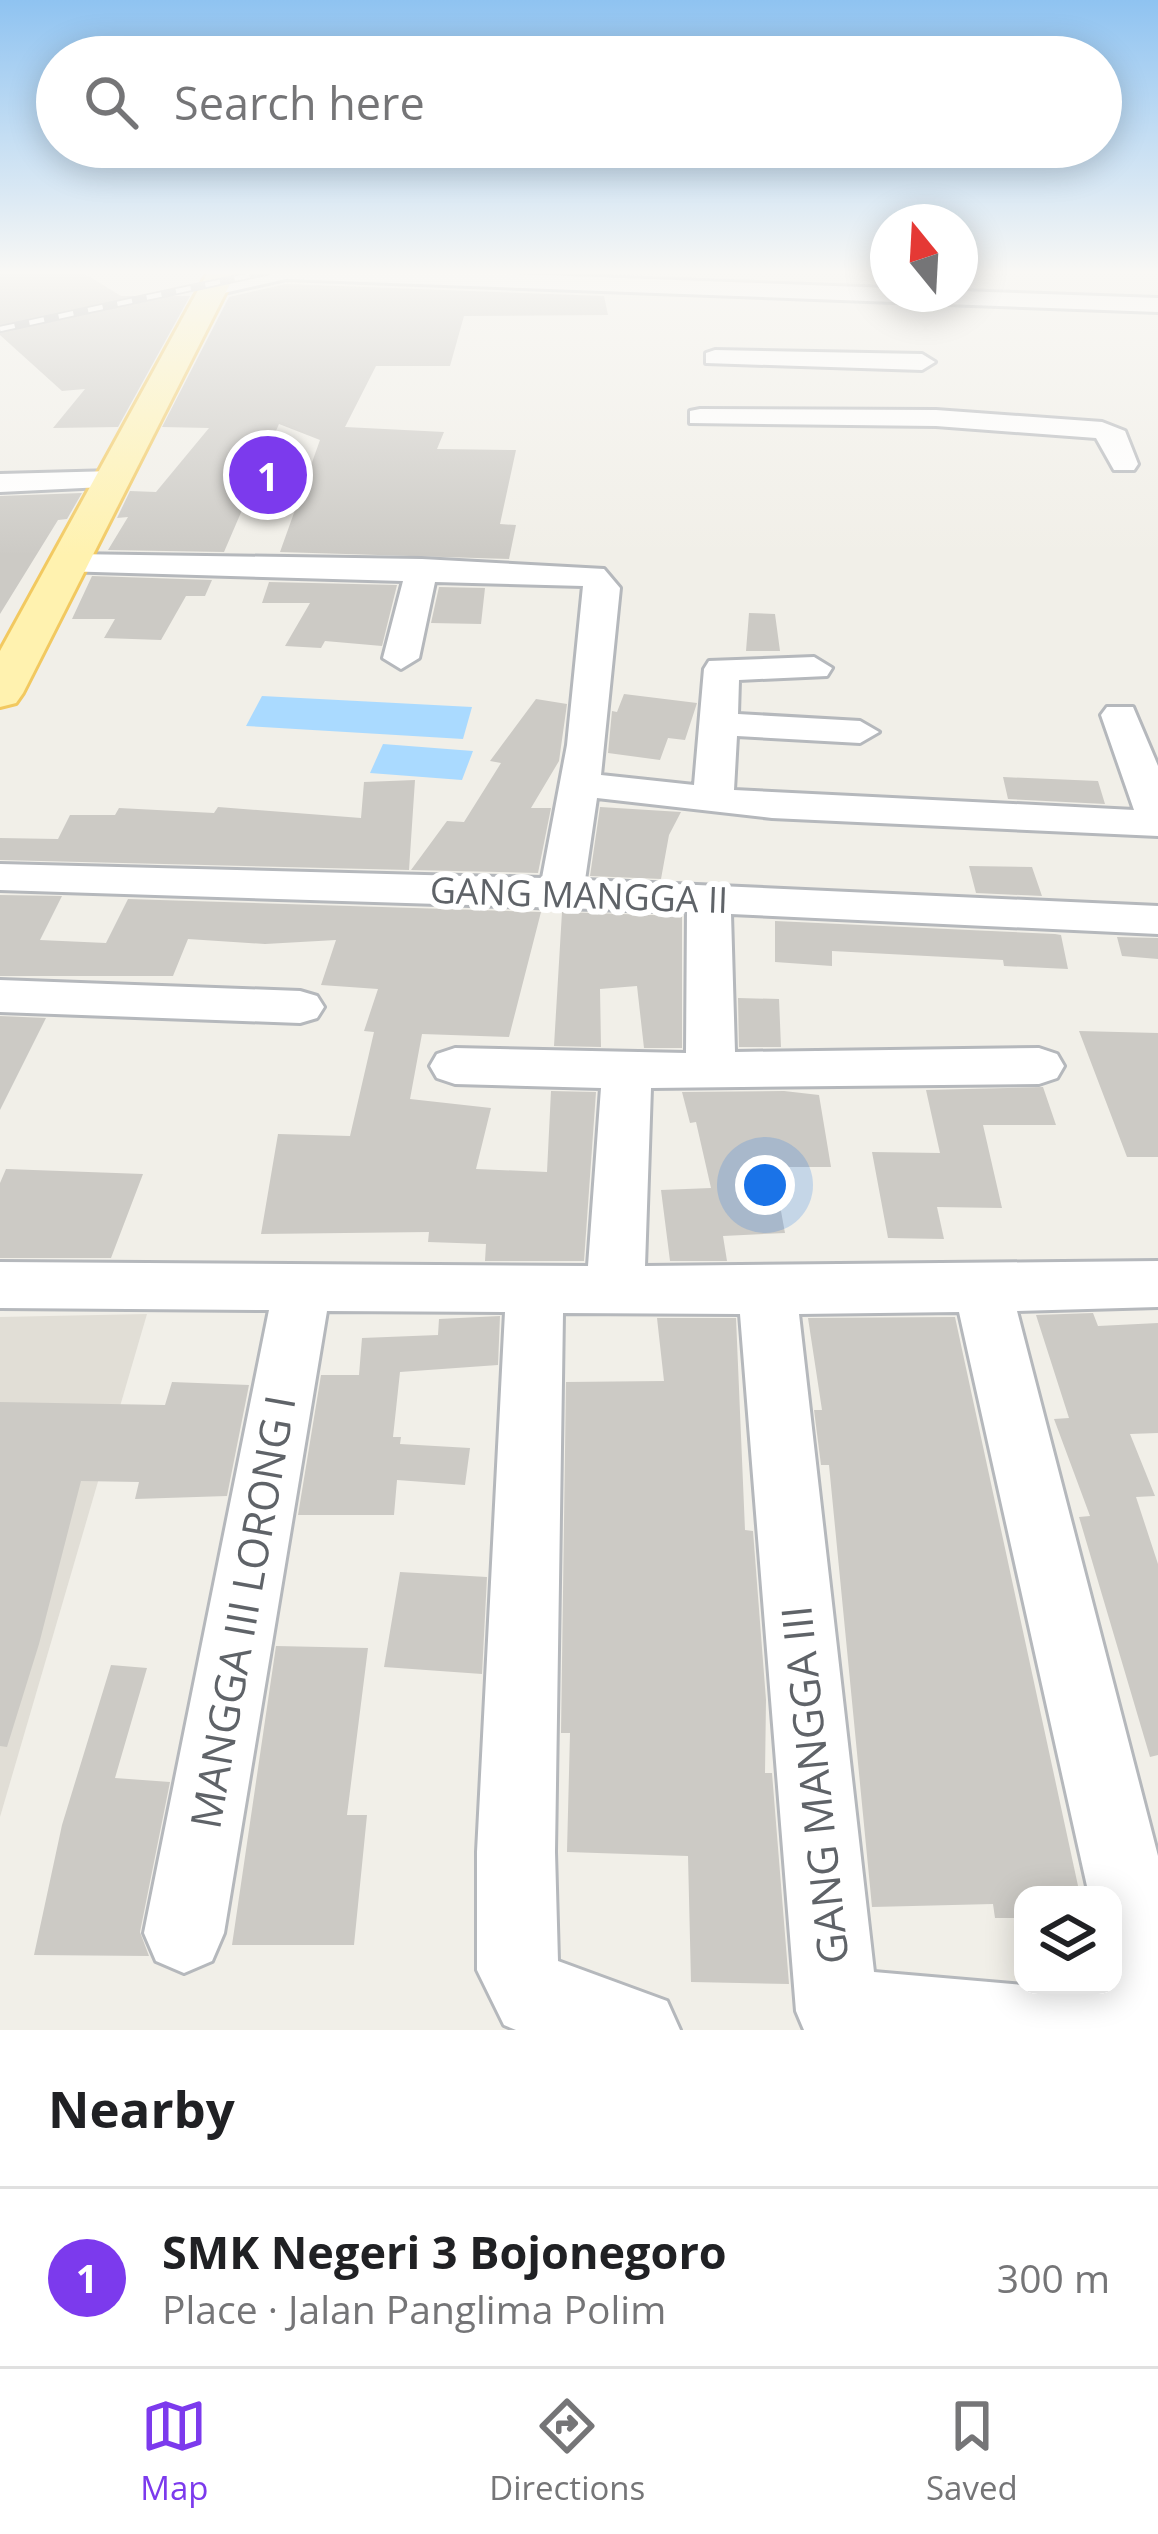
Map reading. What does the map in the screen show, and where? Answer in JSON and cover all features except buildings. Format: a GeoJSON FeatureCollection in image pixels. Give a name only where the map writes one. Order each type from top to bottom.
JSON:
{"type":"FeatureCollection","features":[{"type":"Feature","properties":{"kind":"main road"},"geometry":{"type":"LineString","coordinates":[[0,692],[173,367]]}},
{"type":"Feature","properties":{"kind":"street"},"geometry":{"type":"LineString","coordinates":[[923,367],[935,416]]}},
{"type":"Feature","properties":{"kind":"street"},"geometry":{"type":"LineString","coordinates":[[835,394],[935,416]]}},
{"type":"Feature","properties":{"kind":"street"},"geometry":{"type":"LineString","coordinates":[[700,417],[935,416],[1102,430],[1115,436],[1124,464]]}},
{"type":"Feature","properties":{"kind":"street"},"geometry":{"type":"LineString","coordinates":[[0,483],[114,480]]}},
{"type":"Feature","properties":{"kind":"street"},"geometry":{"type":"LineString","coordinates":[[72,564],[578,573],[601,584],[586,745],[561,892]]}},
{"type":"Feature","properties":{"kind":"street"},"geometry":{"type":"LineString","coordinates":[[401,658],[422,569]]}},
{"type":"Feature","properties":{"kind":"street"},"geometry":{"type":"LineString","coordinates":[[713,801],[724,668],[814,668]]}},
{"type":"Feature","properties":{"kind":"street"},"geometry":{"type":"LineString","coordinates":[[577,784],[713,801],[1158,822],[1120,715]]}},
{"type":"Feature","properties":{"kind":"street"},"geometry":{"type":"LineString","coordinates":[[717,724],[860,732]]}},
{"type":"Feature","properties":{"kind":"street","name":"GANG MANGGA II"},"geometry":{"type":"LineString","coordinates":[[0,877],[561,892],[1158,920]]}},
{"type":"Feature","properties":{"kind":"street"},"geometry":{"type":"LineString","coordinates":[[709,899],[711,1069]]}},
{"type":"Feature","properties":{"kind":"street"},"geometry":{"type":"LineString","coordinates":[[0,996],[300,1007]]}},
{"type":"Feature","properties":{"kind":"street"},"geometry":{"type":"LineString","coordinates":[[455,1066],[627,1071],[1040,1066]]}},
{"type":"Feature","properties":{"kind":"street"},"geometry":{"type":"LineString","coordinates":[[615,1290],[627,1071]]}},
{"type":"Feature","properties":{"kind":"street"},"geometry":{"type":"LineString","coordinates":[[0,1285],[535,1291],[1158,1284]]}},
{"type":"Feature","properties":{"kind":"street"},"geometry":{"type":"LineString","coordinates":[[982,1288],[1136,1924],[1117,2030]]}},
{"type":"Feature","properties":{"kind":"street","name":"GANG MANGGA III"},"geometry":{"type":"LineString","coordinates":[[767,1289],[838,2012],[1107,2030]]}},
{"type":"Feature","properties":{"kind":"street","name":"MANGGA III LORONG I"},"geometry":{"type":"LineString","coordinates":[[184,1933],[302,1291]]}},
{"type":"Feature","properties":{"kind":"street"},"geometry":{"type":"LineString","coordinates":[[535,1291],[516,1852],[518,1970],[533,1996],[638,2030]]}},
{"type":"Feature","properties":{"kind":"shaded area"},"geometry":{"type":"Polygon","coordinates":[[[147,1314],[0,1817],[0,1317],[147,1314]]]}},
{"type":"Feature","properties":{"kind":"water"},"geometry":{"type":"Polygon","coordinates":[[[262,696],[472,707],[463,739],[246,726],[262,696]]]}},
{"type":"Feature","properties":{"kind":"water"},"geometry":{"type":"Polygon","coordinates":[[[383,744],[473,751],[462,780],[370,773],[383,744]]]}},
{"type":"Feature","properties":{"kind":"place","name":"SMK Negeri 3 Bojonegoro"},"geometry":{"type":"Point","coordinates":[268,475]}}]}
